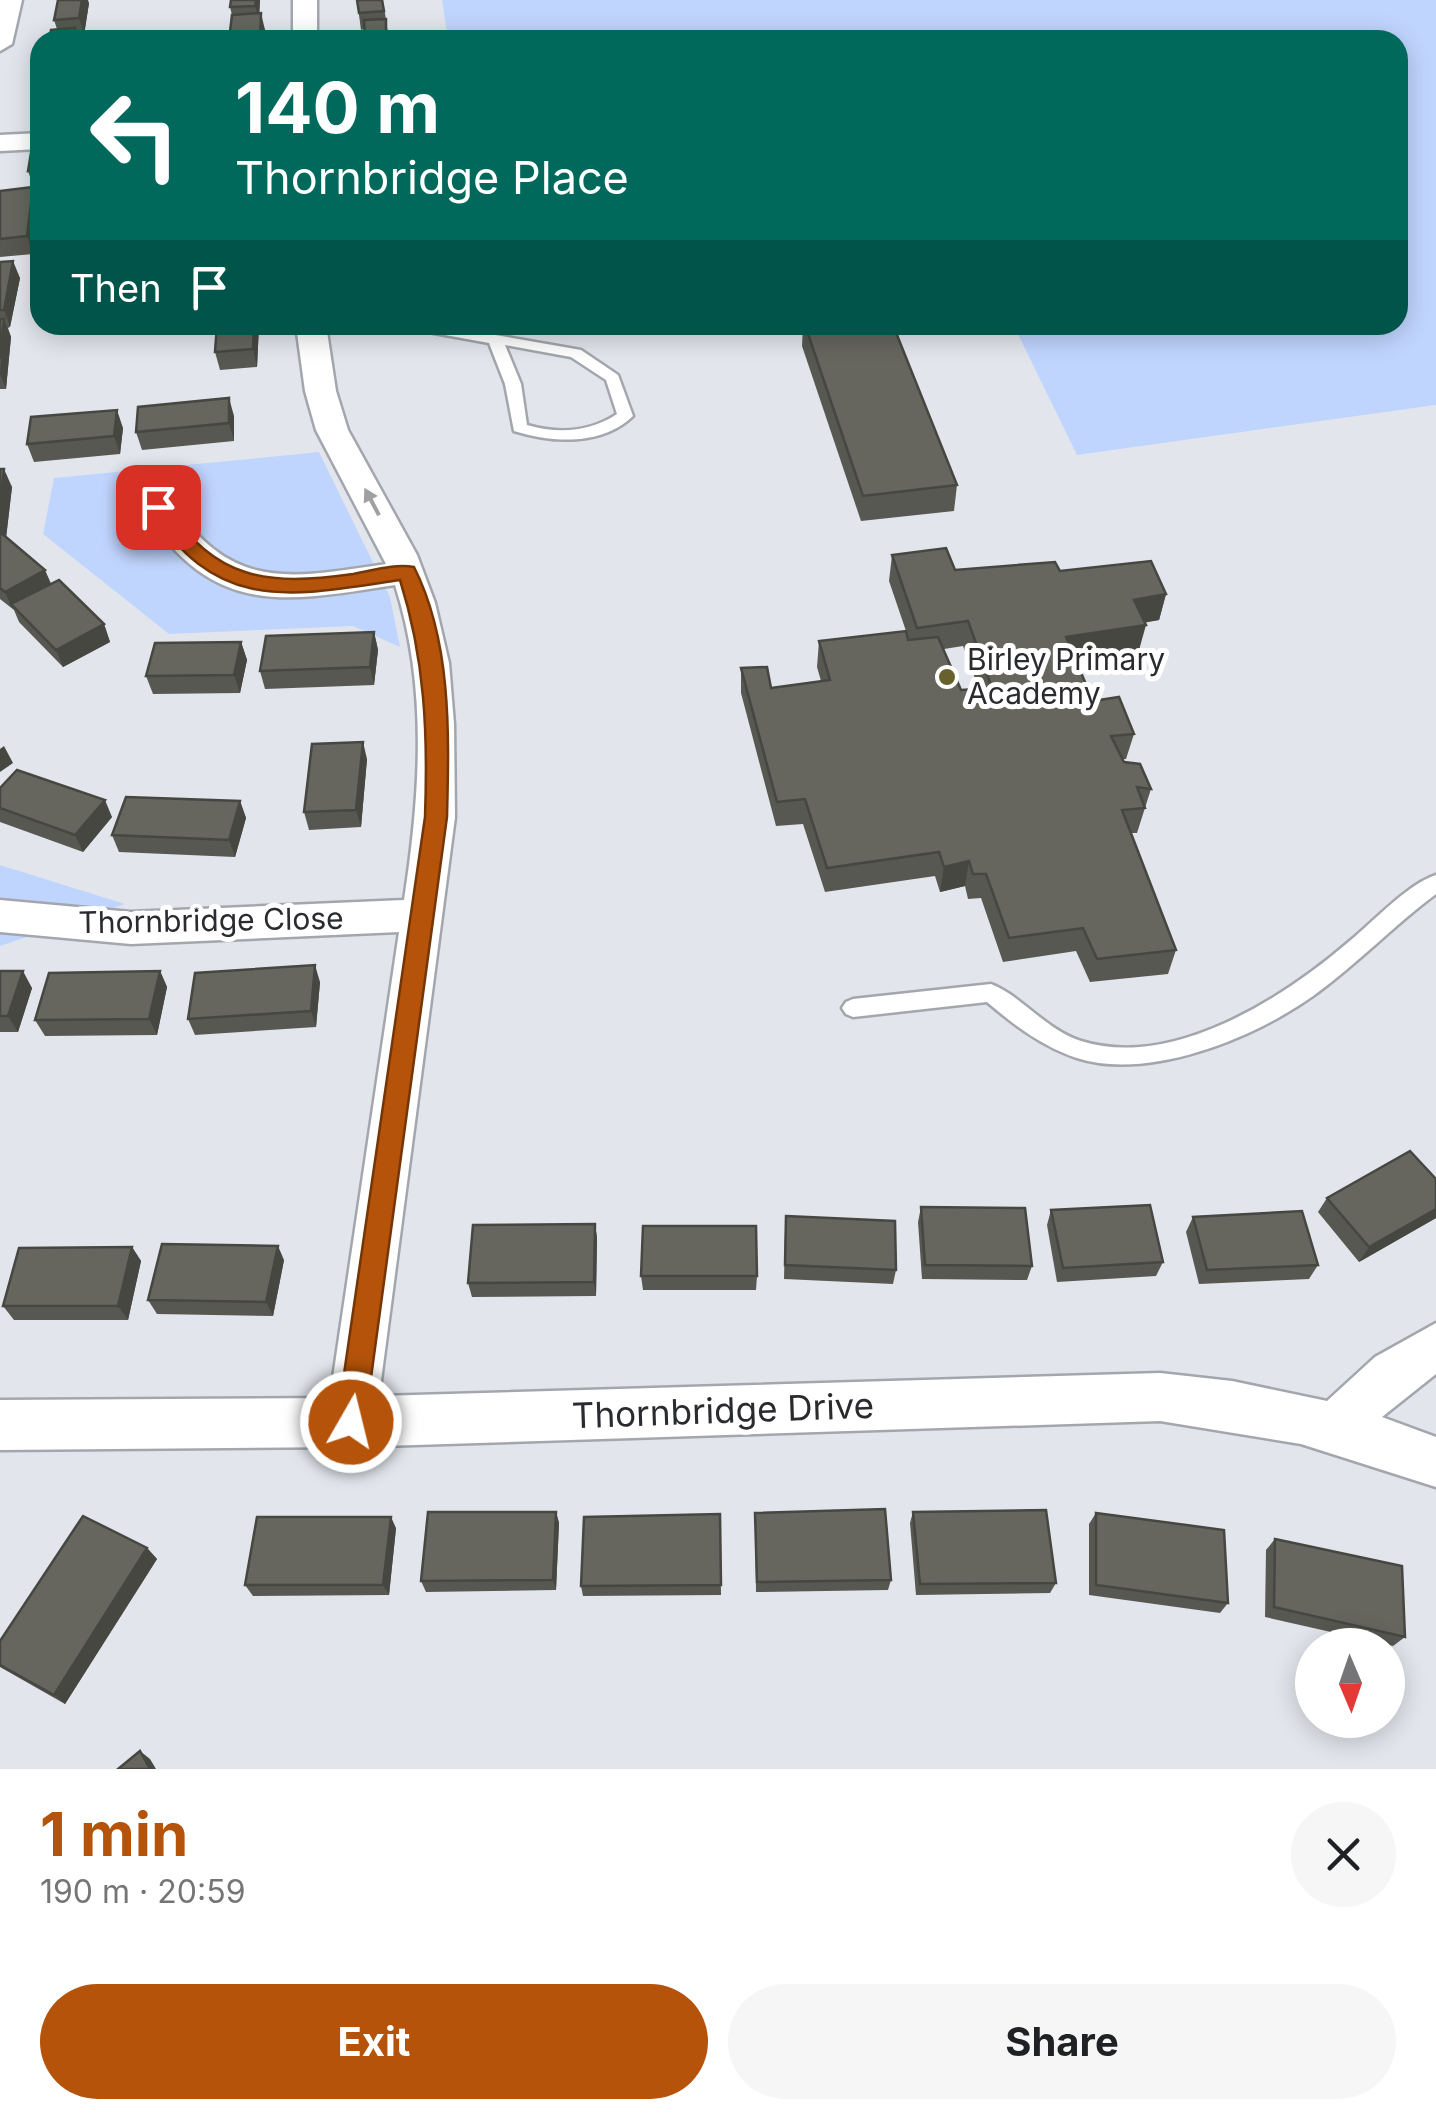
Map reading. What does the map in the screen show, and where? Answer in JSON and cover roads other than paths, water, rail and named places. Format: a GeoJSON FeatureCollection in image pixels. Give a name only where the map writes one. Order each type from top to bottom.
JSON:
{"type":"FeatureCollection","features":[{"type":"Feature","properties":{"kind":"street"},"geometry":{"type":"LineString","coordinates":[[0,44],[10,0]]}},
{"type":"Feature","properties":{"kind":"street"},"geometry":{"type":"LineString","coordinates":[[304,30],[305,0]]}},
{"type":"Feature","properties":{"kind":"street"},"geometry":{"type":"LineString","coordinates":[[0,143],[30,142]]}},
{"type":"Feature","properties":{"kind":"street"},"geometry":{"type":"LineString","coordinates":[[312,335],[316,378],[332,432],[407,572],[427,636],[438,730],[436,817],[351,1422]]}},
{"type":"Feature","properties":{"kind":"street"},"geometry":{"type":"LineString","coordinates":[[158,507],[176,535],[232,576],[260,586],[294,589],[407,572]]}},
{"type":"Feature","properties":{"kind":"street","name":"Thornbridge Close"},"geometry":{"type":"LineString","coordinates":[[0,916],[131,928],[423,915]]}},
{"type":"Feature","properties":{"kind":"street"},"geometry":{"type":"LineString","coordinates":[[1337,1426],[1392,1374],[1436,1346]]}},
{"type":"Feature","properties":{"kind":"street","name":"Thornbridge Drive"},"geometry":{"type":"LineString","coordinates":[[0,1424],[351,1422],[1160,1397],[1250,1405],[1337,1426],[1436,1462]]}},
{"type":"Feature","properties":{"kind":"lane"},"geometry":{"type":"LineString","coordinates":[[467,335],[576,354],[613,378],[624,416],[607,430],[542,436],[520,428],[513,384],[495,340]]}},
{"type":"Feature","properties":{"kind":"lane"},"geometry":{"type":"LineString","coordinates":[[853,1008],[991,992],[1030,1027],[1084,1051],[1122,1055],[1185,1045],[1246,1024],[1303,992],[1436,883]]}},
{"type":"Feature","properties":{"kind":"place","name":"Birley Primary Academy"},"geometry":{"type":"Point","coordinates":[947,677]}}]}
